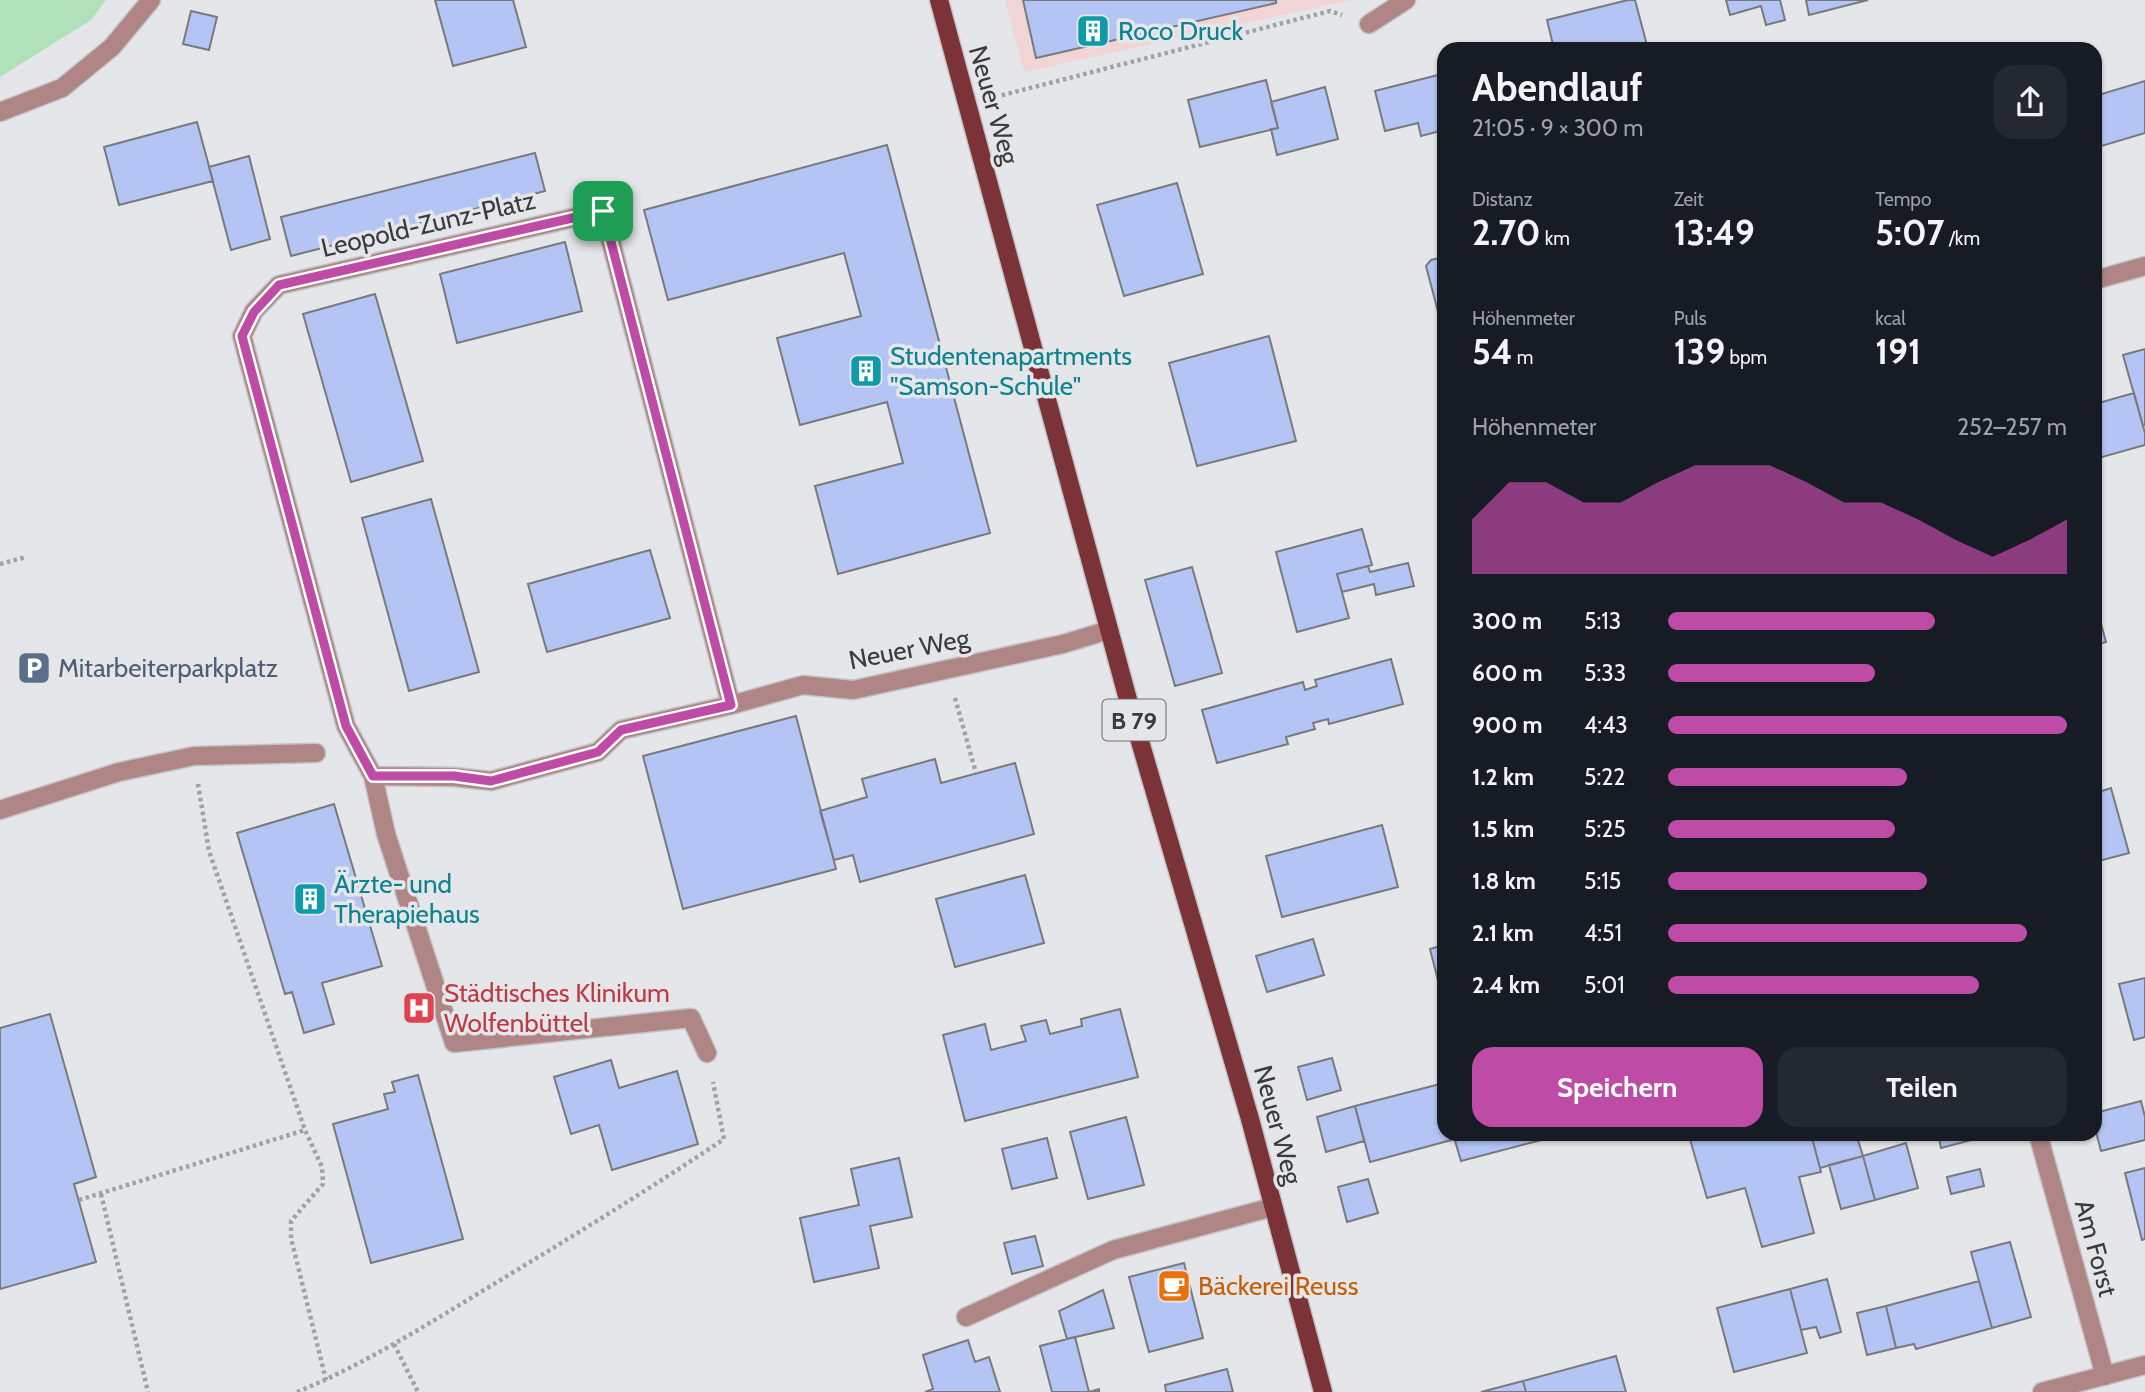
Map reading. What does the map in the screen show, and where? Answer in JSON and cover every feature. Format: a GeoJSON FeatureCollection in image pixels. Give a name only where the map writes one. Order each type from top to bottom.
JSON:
{"type":"FeatureCollection","features":[{"type":"Feature","properties":{"kind":"main road","name":"Neuer Weg"},"geometry":{"type":"LineString","coordinates":[[939,0],[1109,630],[1323,1392]]}},
{"type":"Feature","properties":{"kind":"street"},"geometry":{"type":"LineString","coordinates":[[0,112],[62,88],[113,47],[151,0]]}},
{"type":"Feature","properties":{"kind":"street"},"geometry":{"type":"LineString","coordinates":[[1369,24],[1406,0]]}},
{"type":"Feature","properties":{"kind":"street","name":"Leopold-Zunz-Platz"},"geometry":{"type":"LineString","coordinates":[[373,776],[346,726],[242,336],[254,312],[279,285],[603,211],[731,705]]}},
{"type":"Feature","properties":{"kind":"street"},"geometry":{"type":"LineString","coordinates":[[2102,278],[2145,266]]}},
{"type":"Feature","properties":{"kind":"street","name":"Neuer Weg"},"geometry":{"type":"LineString","coordinates":[[373,776],[454,776],[491,781],[598,752],[621,730],[731,705],[803,685],[853,690],[1063,644],[1109,630]]}},
{"type":"Feature","properties":{"kind":"street"},"geometry":{"type":"LineString","coordinates":[[0,810],[118,772],[194,756],[316,753]]}},
{"type":"Feature","properties":{"kind":"street"},"geometry":{"type":"LineString","coordinates":[[373,776],[386,834],[454,1043],[691,1018],[707,1053]]}},
{"type":"Feature","properties":{"kind":"street","name":"Am Forst"},"geometry":{"type":"LineString","coordinates":[[2040,1141],[2105,1376]]}},
{"type":"Feature","properties":{"kind":"street"},"geometry":{"type":"LineString","coordinates":[[966,1317],[1113,1250],[1273,1207]]}},
{"type":"Feature","properties":{"kind":"street"},"geometry":{"type":"LineString","coordinates":[[2042,1392],[2145,1365]]}},
{"type":"Feature","properties":{"kind":"path"},"geometry":{"type":"LineString","coordinates":[[967,104],[1330,11],[1369,24]]}},
{"type":"Feature","properties":{"kind":"path"},"geometry":{"type":"LineString","coordinates":[[0,564],[26,557]]}},
{"type":"Feature","properties":{"kind":"path"},"geometry":{"type":"LineString","coordinates":[[947,670],[976,773]]}},
{"type":"Feature","properties":{"kind":"path"},"geometry":{"type":"LineString","coordinates":[[194,756],[209,851],[305,1130],[322,1167],[323,1184],[291,1221],[291,1238],[326,1380]]}},
{"type":"Feature","properties":{"kind":"path"},"geometry":{"type":"LineString","coordinates":[[297,1392],[326,1380],[394,1344],[652,1187],[724,1139],[707,1053]]}},
{"type":"Feature","properties":{"kind":"path"},"geometry":{"type":"LineString","coordinates":[[79,1200],[305,1130]]}},
{"type":"Feature","properties":{"kind":"path"},"geometry":{"type":"LineString","coordinates":[[101,1194],[148,1392]]}},
{"type":"Feature","properties":{"kind":"path"},"geometry":{"type":"LineString","coordinates":[[394,1344],[418,1392]]}},
{"type":"Feature","properties":{"kind":"shaded area","name":"Roco Druck"},"geometry":{"type":"Polygon","coordinates":[[[1005,0],[1351,0],[1024,72],[1005,0]]]}},
{"type":"Feature","properties":{"kind":"green space"},"geometry":{"type":"Polygon","coordinates":[[[0,0],[106,0],[91,20],[0,77],[0,0]]]}},
{"type":"Feature","properties":{"kind":"building"},"geometry":{"type":"Polygon","coordinates":[[[435,0],[513,0],[526,47],[453,66],[435,0]]]}},
{"type":"Feature","properties":{"kind":"building","name":"Roco Druck"},"geometry":{"type":"Polygon","coordinates":[[[1023,0],[1276,0],[1276,3],[1036,58],[1023,0]]]}},
{"type":"Feature","properties":{"kind":"building"},"geometry":{"type":"Polygon","coordinates":[[[1635,0],[1646,42],[1552,42],[1547,20],[1635,0]]]}},
{"type":"Feature","properties":{"kind":"building"},"geometry":{"type":"Polygon","coordinates":[[[1726,0],[1780,0],[1785,20],[1766,25],[1761,6],[1730,15],[1726,0]]]}},
{"type":"Feature","properties":{"kind":"building"},"geometry":{"type":"Polygon","coordinates":[[[1806,0],[1868,0],[1809,15],[1806,0]]]}},
{"type":"Feature","properties":{"kind":"building"},"geometry":{"type":"Polygon","coordinates":[[[191,11],[217,17],[209,50],[183,44],[191,11]]]}},
{"type":"Feature","properties":{"kind":"building"},"geometry":{"type":"Polygon","coordinates":[[[1437,75],[1437,132],[1421,136],[1418,123],[1385,131],[1375,91],[1437,75]]]}},
{"type":"Feature","properties":{"kind":"building"},"geometry":{"type":"Polygon","coordinates":[[[1266,80],[1278,128],[1200,147],[1188,100],[1266,80]]]}},
{"type":"Feature","properties":{"kind":"building"},"geometry":{"type":"Polygon","coordinates":[[[2145,81],[2145,133],[2102,146],[2102,94],[2145,81]]]}},
{"type":"Feature","properties":{"kind":"building"},"geometry":{"type":"Polygon","coordinates":[[[1325,87],[1338,139],[1277,155],[1271,129],[1278,128],[1271,102],[1325,87]]]}},
{"type":"Feature","properties":{"kind":"building"},"geometry":{"type":"Polygon","coordinates":[[[197,122],[213,181],[119,205],[104,147],[197,122]]]}},
{"type":"Feature","properties":{"kind":"building","name":"Studentenapartments \"Samson-Schule\""},"geometry":{"type":"Polygon","coordinates":[[[887,145],[990,533],[838,574],[815,486],[903,463],[887,402],[800,425],[777,338],[861,316],[844,253],[668,300],[644,210],[887,145]]]}},
{"type":"Feature","properties":{"kind":"building"},"geometry":{"type":"Polygon","coordinates":[[[535,153],[545,191],[291,256],[281,217],[535,153]]]}},
{"type":"Feature","properties":{"kind":"building"},"geometry":{"type":"Polygon","coordinates":[[[249,156],[270,239],[231,250],[209,167],[249,156]]]}},
{"type":"Feature","properties":{"kind":"building"},"geometry":{"type":"Polygon","coordinates":[[[1177,183],[1203,274],[1124,296],[1097,205],[1177,183]]]}},
{"type":"Feature","properties":{"kind":"building"},"geometry":{"type":"Polygon","coordinates":[[[565,242],[582,311],[457,343],[440,274],[565,242]]]}},
{"type":"Feature","properties":{"kind":"building"},"geometry":{"type":"Polygon","coordinates":[[[1437,259],[1437,308],[1426,266],[1431,260],[1437,259]]]}},
{"type":"Feature","properties":{"kind":"building"},"geometry":{"type":"Polygon","coordinates":[[[375,294],[423,461],[351,482],[303,314],[375,294]]]}},
{"type":"Feature","properties":{"kind":"building"},"geometry":{"type":"Polygon","coordinates":[[[1269,336],[1296,441],[1197,466],[1169,363],[1269,336]]]}},
{"type":"Feature","properties":{"kind":"building"},"geometry":{"type":"Polygon","coordinates":[[[2145,349],[2145,425],[2143,426],[2123,355],[2145,349]]]}},
{"type":"Feature","properties":{"kind":"building"},"geometry":{"type":"Polygon","coordinates":[[[2134,393],[2145,433],[2145,445],[2102,457],[2102,402],[2134,393]]]}},
{"type":"Feature","properties":{"kind":"building"},"geometry":{"type":"Polygon","coordinates":[[[431,499],[479,672],[409,691],[362,518],[431,499]]]}},
{"type":"Feature","properties":{"kind":"building"},"geometry":{"type":"Polygon","coordinates":[[[1362,529],[1372,565],[1337,574],[1349,618],[1297,632],[1276,552],[1362,529]]]}},
{"type":"Feature","properties":{"kind":"building"},"geometry":{"type":"Polygon","coordinates":[[[650,550],[670,618],[547,652],[528,584],[650,550]]]}},
{"type":"Feature","properties":{"kind":"building"},"geometry":{"type":"Polygon","coordinates":[[[1408,563],[1414,586],[1376,595],[1374,584],[1342,592],[1337,574],[1368,566],[1370,572],[1408,563]]]}},
{"type":"Feature","properties":{"kind":"building"},"geometry":{"type":"Polygon","coordinates":[[[1192,567],[1222,673],[1175,686],[1145,580],[1192,567]]]}},
{"type":"Feature","properties":{"kind":"building"},"geometry":{"type":"Polygon","coordinates":[[[2102,627],[2106,642],[2102,643],[2102,627]]]}},
{"type":"Feature","properties":{"kind":"building"},"geometry":{"type":"Polygon","coordinates":[[[1391,659],[1403,704],[1329,724],[1328,719],[1313,723],[1315,729],[1286,737],[1288,744],[1217,763],[1202,710],[1303,682],[1305,690],[1317,686],[1315,680],[1391,659]]]}},
{"type":"Feature","properties":{"kind":"building"},"geometry":{"type":"Polygon","coordinates":[[[796,716],[836,869],[683,909],[643,756],[796,716]]]}},
{"type":"Feature","properties":{"kind":"building"},"geometry":{"type":"Polygon","coordinates":[[[935,759],[941,783],[1015,763],[1034,834],[860,882],[853,855],[834,860],[820,811],[867,797],[862,779],[935,759]]]}},
{"type":"Feature","properties":{"kind":"building"},"geometry":{"type":"Polygon","coordinates":[[[2111,788],[2129,853],[2102,860],[2102,791],[2111,788]]]}},
{"type":"Feature","properties":{"kind":"building","name":"Ärzte- und Therapiehaus"},"geometry":{"type":"Polygon","coordinates":[[[334,804],[382,966],[322,983],[334,1024],[304,1033],[292,992],[285,994],[237,833],[334,804]]]}},
{"type":"Feature","properties":{"kind":"building"},"geometry":{"type":"Polygon","coordinates":[[[1382,825],[1398,887],[1282,917],[1266,856],[1382,825]]]}},
{"type":"Feature","properties":{"kind":"building"},"geometry":{"type":"Polygon","coordinates":[[[1025,875],[1044,943],[955,967],[936,899],[1025,875]]]}},
{"type":"Feature","properties":{"kind":"building"},"geometry":{"type":"Polygon","coordinates":[[[1313,939],[1324,975],[1267,992],[1256,956],[1313,939]]]}},
{"type":"Feature","properties":{"kind":"building"},"geometry":{"type":"Polygon","coordinates":[[[1437,947],[1437,976],[1430,949],[1437,947]]]}},
{"type":"Feature","properties":{"kind":"building"},"geometry":{"type":"Polygon","coordinates":[[[2145,978],[2145,1037],[2134,1040],[2119,984],[2145,978]]]}},
{"type":"Feature","properties":{"kind":"building"},"geometry":{"type":"Polygon","coordinates":[[[1120,1009],[1138,1077],[965,1121],[943,1035],[985,1024],[991,1050],[1026,1041],[1021,1026],[1046,1020],[1050,1034],[1082,1026],[1081,1019],[1120,1009]]]}},
{"type":"Feature","properties":{"kind":"building"},"geometry":{"type":"Polygon","coordinates":[[[50,1014],[96,1177],[74,1184],[96,1262],[0,1289],[0,1028],[50,1014]]]}},
{"type":"Feature","properties":{"kind":"building"},"geometry":{"type":"Polygon","coordinates":[[[1332,1058],[1341,1090],[1307,1100],[1298,1067],[1332,1058]]]}},
{"type":"Feature","properties":{"kind":"building"},"geometry":{"type":"Polygon","coordinates":[[[611,1060],[619,1088],[677,1071],[698,1144],[612,1170],[599,1125],[571,1134],[554,1077],[611,1060]]]}},
{"type":"Feature","properties":{"kind":"building"},"geometry":{"type":"Polygon","coordinates":[[[418,1075],[463,1239],[371,1263],[333,1124],[388,1109],[384,1094],[395,1092],[392,1082],[418,1075]]]}},
{"type":"Feature","properties":{"kind":"building"},"geometry":{"type":"Polygon","coordinates":[[[1437,1085],[1437,1141],[1448,1141],[1370,1162],[1355,1106],[1437,1085]]]}},
{"type":"Feature","properties":{"kind":"building"},"geometry":{"type":"Polygon","coordinates":[[[2141,1101],[2145,1117],[2145,1140],[2101,1151],[2098,1141],[2102,1141],[2102,1111],[2141,1101]]]}},
{"type":"Feature","properties":{"kind":"building"},"geometry":{"type":"Polygon","coordinates":[[[1355,1106],[1364,1141],[1326,1152],[1317,1117],[1355,1106]]]}},
{"type":"Feature","properties":{"kind":"building"},"geometry":{"type":"Polygon","coordinates":[[[1126,1117],[1144,1185],[1088,1199],[1070,1132],[1126,1117]]]}},
{"type":"Feature","properties":{"kind":"building"},"geometry":{"type":"Polygon","coordinates":[[[1047,1138],[1057,1178],[1012,1189],[1002,1149],[1047,1138]]]}},
{"type":"Feature","properties":{"kind":"building"},"geometry":{"type":"Polygon","coordinates":[[[1455,1141],[1537,1141],[1461,1161],[1455,1141]]]}},
{"type":"Feature","properties":{"kind":"building"},"geometry":{"type":"Polygon","coordinates":[[[1690,1141],[1813,1141],[1821,1172],[1799,1177],[1814,1233],[1762,1247],[1745,1188],[1707,1198],[1690,1141]]]}},
{"type":"Feature","properties":{"kind":"building"},"geometry":{"type":"Polygon","coordinates":[[[1813,1141],[1858,1141],[1863,1156],[1820,1168],[1813,1141]]]}},
{"type":"Feature","properties":{"kind":"building"},"geometry":{"type":"Polygon","coordinates":[[[1940,1141],[1968,1141],[1941,1148],[1940,1141]]]}},
{"type":"Feature","properties":{"kind":"building"},"geometry":{"type":"Polygon","coordinates":[[[1906,1143],[1918,1188],[1875,1200],[1863,1156],[1906,1143]]]}},
{"type":"Feature","properties":{"kind":"building"},"geometry":{"type":"Polygon","coordinates":[[[1863,1156],[1875,1200],[1841,1209],[1829,1165],[1863,1156]]]}},
{"type":"Feature","properties":{"kind":"building"},"geometry":{"type":"Polygon","coordinates":[[[899,1158],[912,1217],[870,1226],[879,1268],[814,1282],[800,1218],[859,1205],[851,1169],[899,1158]]]}},
{"type":"Feature","properties":{"kind":"building"},"geometry":{"type":"Polygon","coordinates":[[[2145,1168],[2145,1239],[2142,1240],[2125,1173],[2145,1168]]]}},
{"type":"Feature","properties":{"kind":"building"},"geometry":{"type":"Polygon","coordinates":[[[1980,1169],[1984,1186],[1951,1194],[1947,1177],[1980,1169]]]}},
{"type":"Feature","properties":{"kind":"building"},"geometry":{"type":"Polygon","coordinates":[[[1368,1179],[1378,1213],[1347,1222],[1338,1187],[1368,1179]]]}},
{"type":"Feature","properties":{"kind":"building"},"geometry":{"type":"Polygon","coordinates":[[[1035,1236],[1043,1266],[1012,1274],[1004,1243],[1035,1236]]]}},
{"type":"Feature","properties":{"kind":"building"},"geometry":{"type":"Polygon","coordinates":[[[2010,1242],[2031,1317],[1992,1328],[1971,1252],[2010,1242]]]}},
{"type":"Feature","properties":{"kind":"building"},"geometry":{"type":"Polygon","coordinates":[[[1184,1263],[1203,1338],[1149,1352],[1129,1277],[1184,1263]]]}},
{"type":"Feature","properties":{"kind":"building"},"geometry":{"type":"Polygon","coordinates":[[[1827,1279],[1841,1332],[1820,1338],[1816,1327],[1801,1330],[1790,1289],[1827,1279]]]}},
{"type":"Feature","properties":{"kind":"building"},"geometry":{"type":"Polygon","coordinates":[[[1979,1281],[1992,1328],[1916,1349],[1914,1344],[1896,1348],[1886,1306],[1979,1281]]]}},
{"type":"Feature","properties":{"kind":"building"},"geometry":{"type":"Polygon","coordinates":[[[1790,1289],[1807,1353],[1734,1372],[1717,1308],[1790,1289]]]}},
{"type":"Feature","properties":{"kind":"building"},"geometry":{"type":"Polygon","coordinates":[[[1103,1290],[1114,1328],[1067,1339],[1059,1311],[1103,1290]]]}},
{"type":"Feature","properties":{"kind":"building"},"geometry":{"type":"Polygon","coordinates":[[[1886,1306],[1896,1348],[1867,1355],[1857,1313],[1886,1306]]]}},
{"type":"Feature","properties":{"kind":"building"},"geometry":{"type":"Polygon","coordinates":[[[1075,1337],[1089,1392],[1052,1392],[1040,1346],[1075,1337]]]}},
{"type":"Feature","properties":{"kind":"building"},"geometry":{"type":"Polygon","coordinates":[[[968,1340],[975,1362],[989,1357],[1000,1392],[925,1392],[933,1389],[923,1355],[968,1340]]]}},
{"type":"Feature","properties":{"kind":"building"},"geometry":{"type":"Polygon","coordinates":[[[1616,1356],[1626,1392],[1526,1392],[1523,1381],[1616,1356]]]}},
{"type":"Feature","properties":{"kind":"building"},"geometry":{"type":"Polygon","coordinates":[[[1227,1369],[1233,1392],[1166,1392],[1165,1385],[1227,1369]]]}},
{"type":"Feature","properties":{"kind":"building"},"geometry":{"type":"Polygon","coordinates":[[[1523,1381],[1526,1392],[1481,1392],[1523,1381]]]}},
{"type":"Feature","properties":{"kind":"place","name":"Roco Druck"},"geometry":{"type":"Point","coordinates":[1093,31]}},
{"type":"Feature","properties":{"kind":"place","name":"Studentenapartments \"Samson-Schule\""},"geometry":{"type":"Point","coordinates":[866,371]}},
{"type":"Feature","properties":{"kind":"place","name":"Mitarbeiterparkplatz"},"geometry":{"type":"Point","coordinates":[34,668]}},
{"type":"Feature","properties":{"kind":"place","name":"Ärzte- und Therapiehaus"},"geometry":{"type":"Point","coordinates":[310,899]}},
{"type":"Feature","properties":{"kind":"place","name":"Städtisches Klinikum Wolfenbüttel"},"geometry":{"type":"Point","coordinates":[419,1008]}},
{"type":"Feature","properties":{"kind":"place","name":"Bäckerei Reuss"},"geometry":{"type":"Point","coordinates":[1174,1286]}},
{"type":"Feature","properties":{"kind":"route"},"geometry":{"type":"LineString","coordinates":[[603,211],[731,705],[621,730],[598,752],[491,781],[454,776],[373,776],[346,726],[242,336],[254,312],[279,285],[603,211]]}}]}
